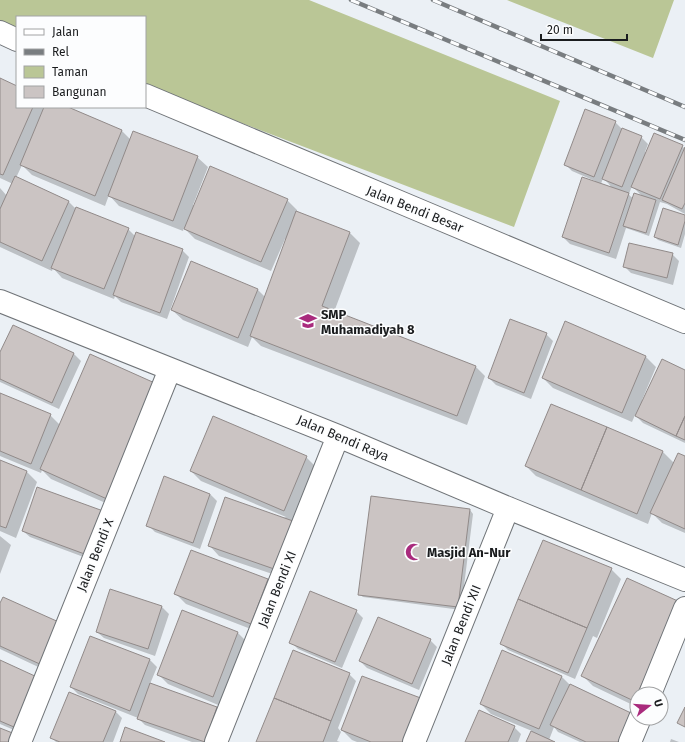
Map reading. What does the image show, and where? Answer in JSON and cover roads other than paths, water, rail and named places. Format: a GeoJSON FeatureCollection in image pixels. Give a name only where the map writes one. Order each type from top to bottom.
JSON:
{"type":"FeatureCollection","features":[{"type":"Feature","properties":{"kind":"street"},"geometry":{"type":"LineString","coordinates":[[0,32],[16,40]]}},
{"type":"Feature","properties":{"kind":"street","name":"Jalan Bendi Besar"},"geometry":{"type":"LineString","coordinates":[[146,95],[303,163],[575,274],[685,322]]}},
{"type":"Feature","properties":{"kind":"street","name":"Jalan Bendi Raya"},"geometry":{"type":"LineString","coordinates":[[0,301],[338,436],[508,508],[685,580]]}},
{"type":"Feature","properties":{"kind":"street","name":"Jalan Bendi X"},"geometry":{"type":"LineString","coordinates":[[20,742],[170,369]]}},
{"type":"Feature","properties":{"kind":"street","name":"Jalan Bendi XI"},"geometry":{"type":"LineString","coordinates":[[216,742],[338,436]]}},
{"type":"Feature","properties":{"kind":"street","name":"Jalan Bendi XII"},"geometry":{"type":"LineString","coordinates":[[414,742],[508,508]]}},
{"type":"Feature","properties":{"kind":"street"},"geometry":{"type":"LineString","coordinates":[[653,686],[685,608]]}},
{"type":"Feature","properties":{"kind":"street"},"geometry":{"type":"LineString","coordinates":[[630,742],[637,726]]}},
{"type":"Feature","properties":{"kind":"railway"},"geometry":{"type":"LineString","coordinates":[[351,0],[685,140]]}},
{"type":"Feature","properties":{"kind":"railway"},"geometry":{"type":"LineString","coordinates":[[433,0],[685,107]]}},
{"type":"Feature","properties":{"kind":"place","name":"SMP Muhamadiyah 8"},"geometry":{"type":"Point","coordinates":[308,321]}},
{"type":"Feature","properties":{"kind":"place","name":"Masjid An-Nur"},"geometry":{"type":"Point","coordinates":[414,552]}}]}
